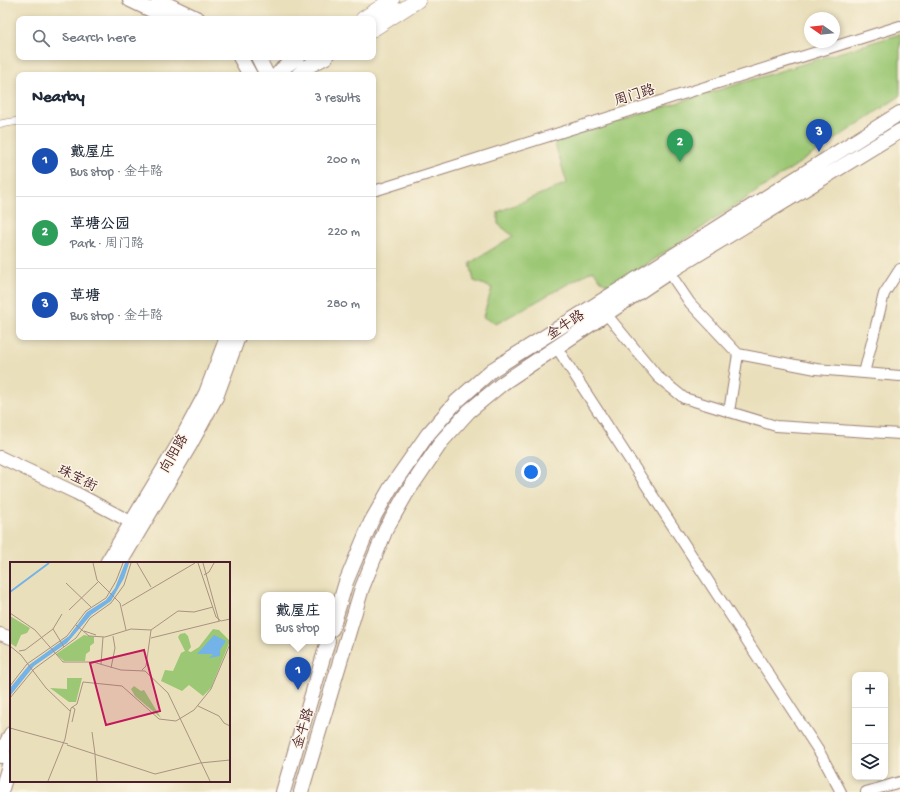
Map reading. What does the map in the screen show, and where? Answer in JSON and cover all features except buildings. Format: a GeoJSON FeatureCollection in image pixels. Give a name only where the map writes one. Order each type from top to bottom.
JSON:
{"type":"FeatureCollection","features":[{"type":"Feature","properties":{"kind":"main road"},"geometry":{"type":"LineString","coordinates":[[130,0],[164,16]]}},
{"type":"Feature","properties":{"kind":"main road"},"geometry":{"type":"LineString","coordinates":[[158,0],[191,16]]}},
{"type":"Feature","properties":{"kind":"main road"},"geometry":{"type":"LineString","coordinates":[[368,16],[392,0]]}},
{"type":"Feature","properties":{"kind":"main road"},"geometry":{"type":"LineString","coordinates":[[376,27],[418,0]]}},
{"type":"Feature","properties":{"kind":"main road"},"geometry":{"type":"LineString","coordinates":[[242,60],[248,72]]}},
{"type":"Feature","properties":{"kind":"main road"},"geometry":{"type":"LineString","coordinates":[[260,60],[266,72]]}},
{"type":"Feature","properties":{"kind":"main road"},"geometry":{"type":"LineString","coordinates":[[280,72],[294,60]]}},
{"type":"Feature","properties":{"kind":"main road"},"geometry":{"type":"LineString","coordinates":[[301,72],[307,67],[320,60]]}},
{"type":"Feature","properties":{"kind":"main road","name":"金牛路"},"geometry":{"type":"LineString","coordinates":[[335,619],[346,582],[371,522],[391,486],[428,434],[456,402],[492,370],[900,113]]}},
{"type":"Feature","properties":{"kind":"main road"},"geometry":{"type":"LineString","coordinates":[[301,792],[362,588],[386,529],[406,494],[442,441],[469,410],[503,383],[607,315],[669,272],[900,131]]}},
{"type":"Feature","properties":{"kind":"main road","name":"向阳路"},"geometry":{"type":"LineString","coordinates":[[120,562],[136,525],[206,393],[226,340]]}},
{"type":"Feature","properties":{"kind":"main road","name":"向阳路"},"geometry":{"type":"LineString","coordinates":[[108,562],[136,525],[190,445],[216,397],[237,340]]}},
{"type":"Feature","properties":{"kind":"main road","name":"金牛路"},"geometry":{"type":"LineString","coordinates":[[283,792],[327,644]]}},
{"type":"Feature","properties":{"kind":"main road"},"geometry":{"type":"LineString","coordinates":[[0,756],[10,736]]}},
{"type":"Feature","properties":{"kind":"main road"},"geometry":{"type":"LineString","coordinates":[[1,792],[10,762]]}},
{"type":"Feature","properties":{"kind":"street","name":"周门路"},"geometry":{"type":"LineString","coordinates":[[377,190],[900,26]]}},
{"type":"Feature","properties":{"kind":"street"},"geometry":{"type":"LineString","coordinates":[[0,124],[16,121]]}},
{"type":"Feature","properties":{"kind":"street"},"geometry":{"type":"LineString","coordinates":[[864,373],[884,294],[900,269]]}},
{"type":"Feature","properties":{"kind":"street"},"geometry":{"type":"LineString","coordinates":[[669,272],[690,303],[738,354],[816,369],[900,376]]}},
{"type":"Feature","properties":{"kind":"street"},"geometry":{"type":"LineString","coordinates":[[607,315],[658,377],[684,398],[776,426],[900,434]]}},
{"type":"Feature","properties":{"kind":"street"},"geometry":{"type":"LineString","coordinates":[[557,348],[820,753],[841,792]]}},
{"type":"Feature","properties":{"kind":"street"},"geometry":{"type":"LineString","coordinates":[[729,412],[738,354]]}},
{"type":"Feature","properties":{"kind":"street","name":"珠宝街"},"geometry":{"type":"LineString","coordinates":[[0,457],[76,493],[136,525]]}},
{"type":"Feature","properties":{"kind":"street"},"geometry":{"type":"LineString","coordinates":[[0,634],[10,638]]}},
{"type":"Feature","properties":{"kind":"street"},"geometry":{"type":"LineString","coordinates":[[866,792],[883,790],[900,782]]}},
{"type":"Feature","properties":{"kind":"green space"},"geometry":{"type":"Polygon","coordinates":[[[900,34],[900,96],[613,287],[601,281],[593,270],[496,324],[483,317],[492,288],[474,281],[470,263],[513,236],[498,224],[498,212],[567,183],[554,141],[900,34]]]}},
{"type":"Feature","properties":{"kind":"place","name":"草塘"},"geometry":{"type":"Point","coordinates":[819,152]}},
{"type":"Feature","properties":{"kind":"place","name":"草塘公园"},"geometry":{"type":"Point","coordinates":[680,162]}},
{"type":"Feature","properties":{"kind":"place","name":"戴屋庄"},"geometry":{"type":"Point","coordinates":[298,690]}}]}
